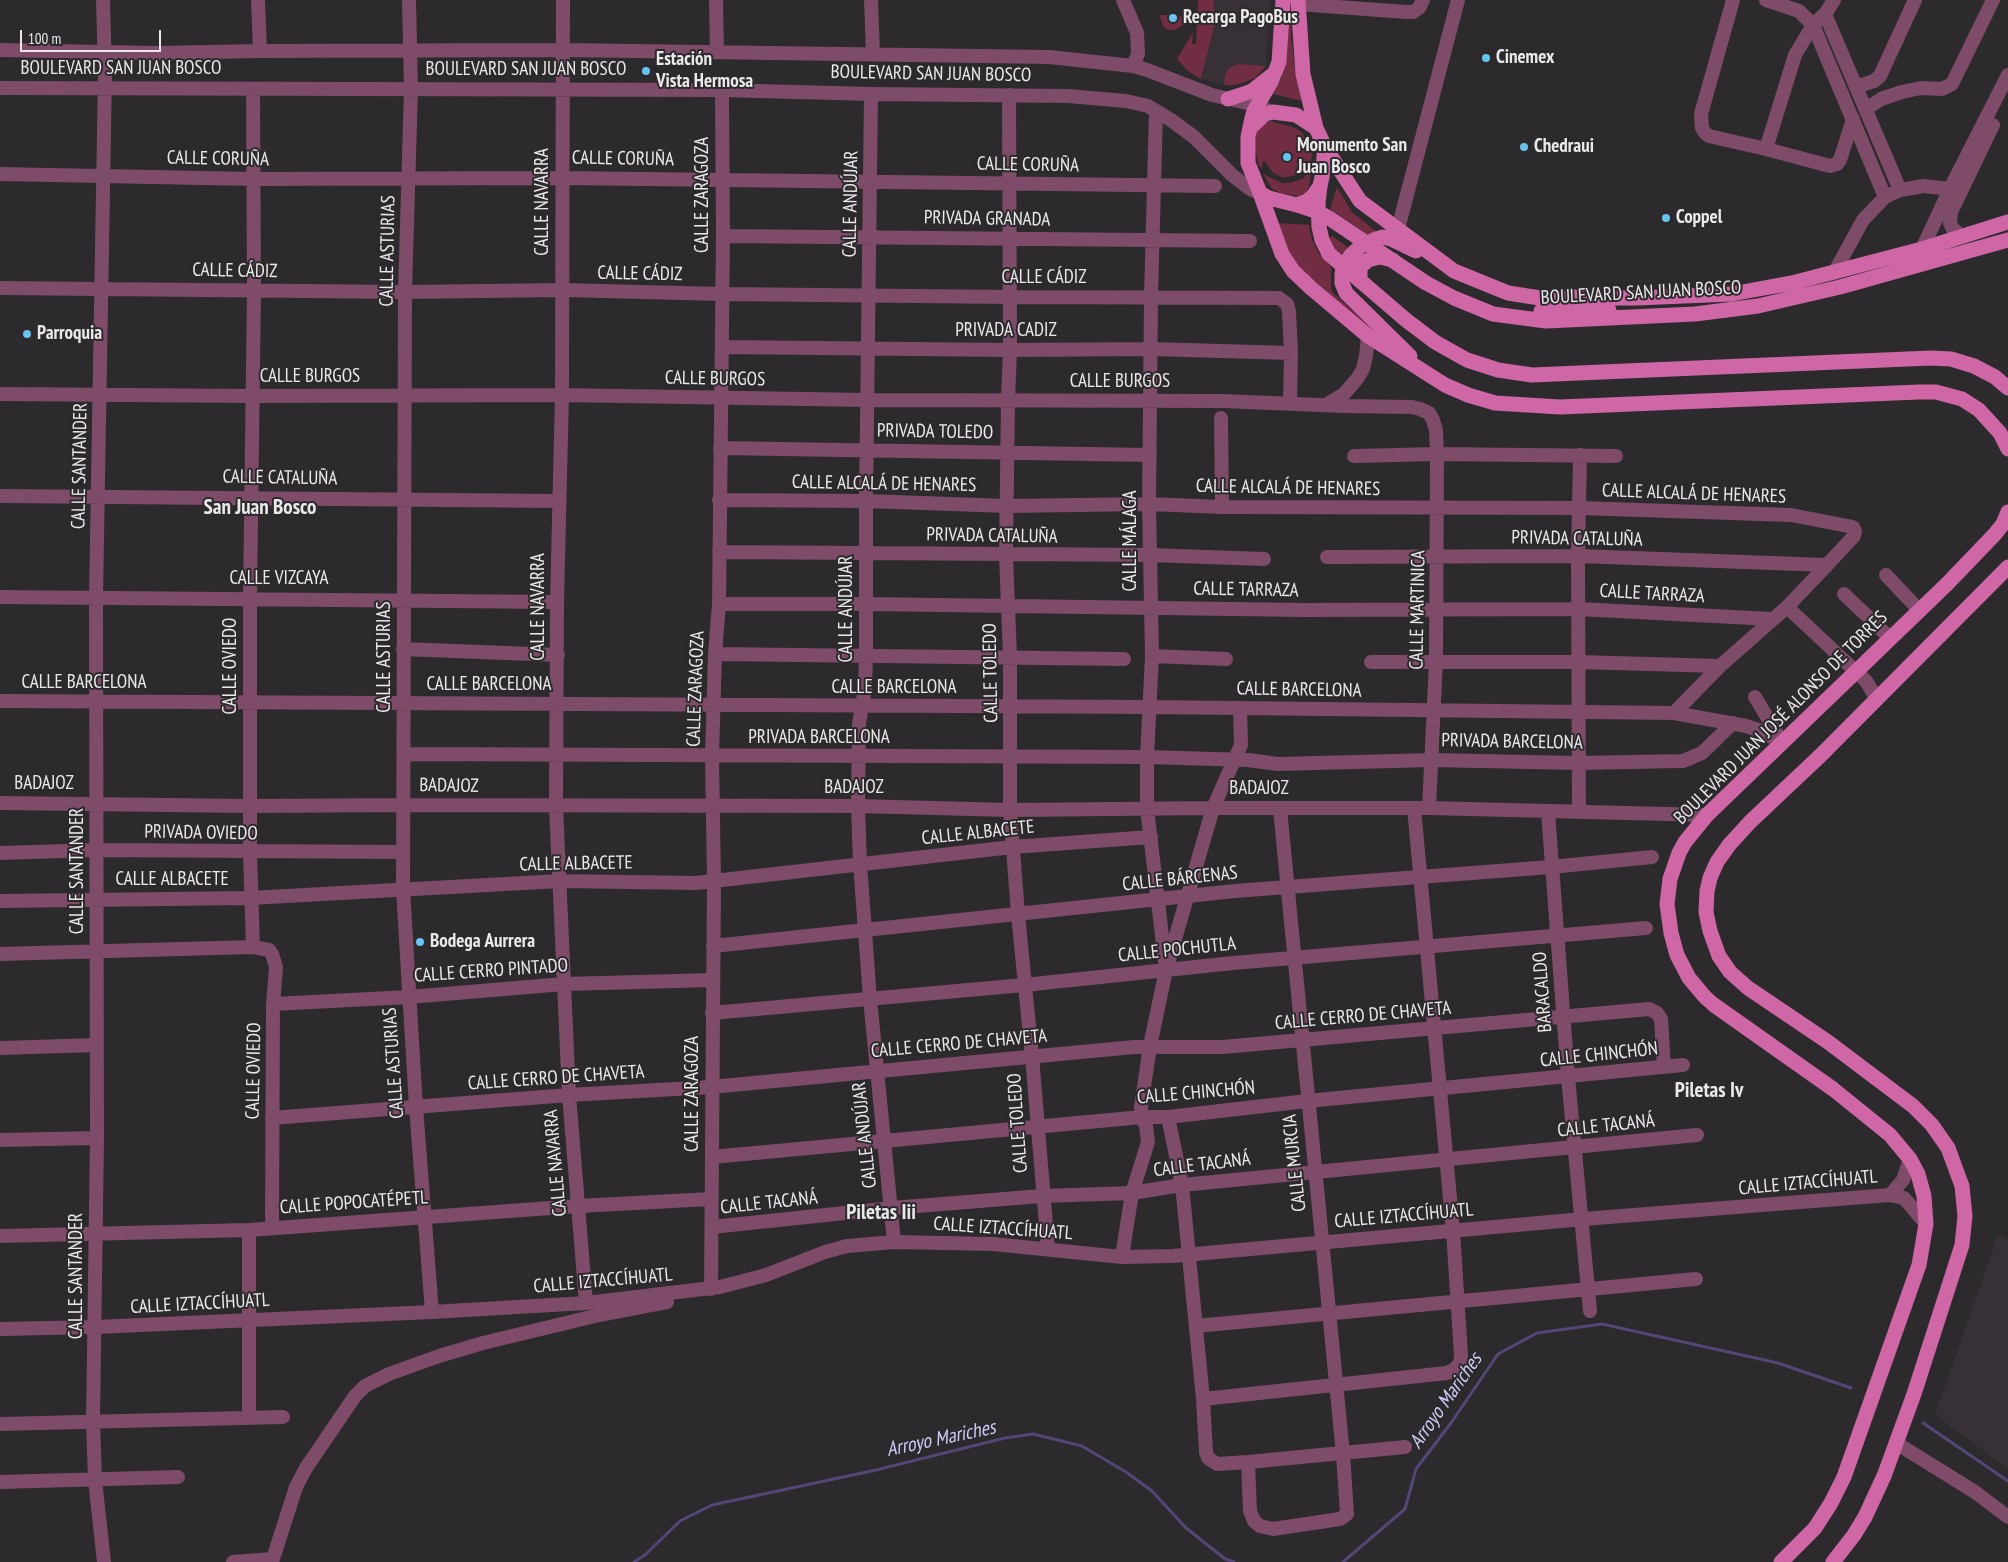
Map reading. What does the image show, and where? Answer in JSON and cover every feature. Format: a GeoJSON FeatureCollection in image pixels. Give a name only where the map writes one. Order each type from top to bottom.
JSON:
{"type":"FeatureCollection","features":[{"type":"Feature","properties":{"kind":"main road"},"geometry":{"type":"LineString","coordinates":[[1283,0],[1279,62],[1276,72],[1256,105],[1247,149],[1248,163],[1282,254],[1293,271],[1368,336],[1445,385],[1468,395],[1495,403],[1560,407],[1936,392],[1957,398],[1975,407],[1994,425],[2008,449]]}},
{"type":"Feature","properties":{"kind":"main road"},"geometry":{"type":"LineString","coordinates":[[1298,2],[1303,74],[1316,128],[1325,147],[1318,212],[1319,232],[1326,249],[1343,267],[1434,342],[1467,360],[1498,370],[1532,375],[1931,358],[1950,359],[1974,366],[1995,377],[2008,388]]}},
{"type":"Feature","properties":{"kind":"main road"},"geometry":{"type":"LineString","coordinates":[[1228,99],[1252,91],[1276,72]]}},
{"type":"Feature","properties":{"kind":"main road"},"geometry":{"type":"LineString","coordinates":[[1250,128],[1259,118],[1272,112],[1296,115],[1316,128]]}},
{"type":"Feature","properties":{"kind":"main road","name":"BOULEVARD SAN JUAN BOSCO"},"geometry":{"type":"LineString","coordinates":[[1325,147],[1360,201],[1454,271],[1508,293],[1540,298],[1636,298],[1732,294],[1792,284],[1922,249],[2008,222]]}},
{"type":"Feature","properties":{"kind":"main road"},"geometry":{"type":"LineString","coordinates":[[1260,193],[1276,201],[1296,205],[1307,201],[1320,186]]}},
{"type":"Feature","properties":{"kind":"main road","name":"BOULEVARD SAN JUAN BOSCO"},"geometry":{"type":"LineString","coordinates":[[1296,205],[1318,212],[1368,242],[1426,283],[1454,298],[1493,314],[1546,321],[1725,311],[1779,302],[2008,240]]}},
{"type":"Feature","properties":{"kind":"main road"},"geometry":{"type":"LineString","coordinates":[[1422,370],[1407,351],[1346,293],[1342,283],[1343,267],[1351,255],[1368,242],[1383,238],[1391,239],[1420,253],[1435,257]]}},
{"type":"Feature","properties":{"kind":"main road"},"geometry":{"type":"LineString","coordinates":[[1962,254],[2008,249]]}},
{"type":"Feature","properties":{"kind":"main road"},"geometry":{"type":"LineString","coordinates":[[1360,281],[1360,267],[1368,260],[1379,257],[1394,260]]}},
{"type":"Feature","properties":{"kind":"main road"},"geometry":{"type":"LineString","coordinates":[[1454,298],[1484,300],[1506,308],[1536,311],[1564,310],[1568,308],[1572,299],[1578,307],[1585,309],[1654,308],[1666,315]]}},
{"type":"Feature","properties":{"kind":"main road","name":"BOULEVARD JUAN JOSÉ ALONSO DE TORRES"},"geometry":{"type":"LineString","coordinates":[[1780,1562],[1815,1528],[1831,1503],[1844,1477],[1919,1265],[1926,1224],[1926,1206],[1922,1186],[1910,1159],[1890,1135],[1872,1119],[1705,997],[1683,968],[1673,944],[1668,917],[1668,892],[1679,853],[1693,831],[1707,815],[1947,584],[1995,534],[2008,512]]}},
{"type":"Feature","properties":{"kind":"main road"},"geometry":{"type":"LineString","coordinates":[[1833,1562],[1865,1517],[1884,1476],[1914,1394],[1962,1245],[1965,1216],[1962,1186],[1956,1167],[1940,1136],[1913,1106],[1828,1042],[1748,988],[1725,965],[1715,946],[1707,922],[1707,891],[1717,862],[1729,845],[1750,822],[1877,699],[2008,567]]}},
{"type":"Feature","properties":{"kind":"street","name":"CALLE SANTANDER"},"geometry":{"type":"LineString","coordinates":[[103,0],[105,51],[96,598],[97,1138],[94,1422],[95,1480],[104,1562]]}},
{"type":"Feature","properties":{"kind":"street"},"geometry":{"type":"LineString","coordinates":[[258,0],[260,51]]}},
{"type":"Feature","properties":{"kind":"street","name":"CALLE ASTURIAS"},"geometry":{"type":"LineString","coordinates":[[409,0],[411,89],[405,292],[403,650],[405,754],[402,852],[416,1107],[432,1312]]}},
{"type":"Feature","properties":{"kind":"street","name":"CALLE NAVARRA"},"geometry":{"type":"LineString","coordinates":[[563,0],[564,50],[561,178],[562,395],[556,806],[570,1094],[586,1303]]}},
{"type":"Feature","properties":{"kind":"street"},"geometry":{"type":"LineString","coordinates":[[716,0],[717,52]]}},
{"type":"Feature","properties":{"kind":"street"},"geometry":{"type":"LineString","coordinates":[[871,0],[873,54]]}},
{"type":"Feature","properties":{"kind":"street"},"geometry":{"type":"LineString","coordinates":[[1123,0],[1157,74]]}},
{"type":"Feature","properties":{"kind":"street"},"geometry":{"type":"LineString","coordinates":[[1298,2],[1413,12],[1423,0]]}},
{"type":"Feature","properties":{"kind":"street"},"geometry":{"type":"LineString","coordinates":[[1398,229],[1458,0]]}},
{"type":"Feature","properties":{"kind":"street"},"geometry":{"type":"LineString","coordinates":[[1733,0],[1701,114],[1702,128],[1710,136],[1826,166],[1833,166],[1840,160],[1853,119]]}},
{"type":"Feature","properties":{"kind":"street"},"geometry":{"type":"LineString","coordinates":[[1766,0],[1799,11],[1813,25],[1885,197]]}},
{"type":"Feature","properties":{"kind":"street"},"geometry":{"type":"LineString","coordinates":[[1766,149],[1795,55],[1813,25],[1825,14],[1834,0]]}},
{"type":"Feature","properties":{"kind":"street"},"geometry":{"type":"LineString","coordinates":[[1856,87],[1874,81],[1883,70],[1915,0]]}},
{"type":"Feature","properties":{"kind":"street"},"geometry":{"type":"LineString","coordinates":[[1866,109],[1881,99],[1921,88],[1942,89],[1952,84],[1993,0]]}},
{"type":"Feature","properties":{"kind":"street"},"geometry":{"type":"LineString","coordinates":[[1825,14],[1900,190]]}},
{"type":"Feature","properties":{"kind":"street"},"geometry":{"type":"LineString","coordinates":[[1133,66],[1138,54],[1137,33]]}},
{"type":"Feature","properties":{"kind":"street","name":"BOULEVARD SAN JUAN BOSCO"},"geometry":{"type":"LineString","coordinates":[[0,50],[156,53],[564,50],[1049,57],[1133,66],[1212,95],[1256,105],[1272,112]]}},
{"type":"Feature","properties":{"kind":"street"},"geometry":{"type":"LineString","coordinates":[[1963,237],[1953,229],[1950,218],[1955,191],[2008,75]]}},
{"type":"Feature","properties":{"kind":"street"},"geometry":{"type":"LineString","coordinates":[[1874,81],[1881,99]]}},
{"type":"Feature","properties":{"kind":"street","name":"BOULEVARD SAN JUAN BOSCO"},"geometry":{"type":"LineString","coordinates":[[0,88],[722,90],[1068,96],[1126,101],[1148,106],[1194,137],[1240,183],[1260,193]]}},
{"type":"Feature","properties":{"kind":"street","name":"CALLE OVIEDO"},"geometry":{"type":"LineString","coordinates":[[253,89],[254,290],[250,598],[250,898],[253,947],[269,950],[274,958],[276,967],[273,1004],[272,1227]]}},
{"type":"Feature","properties":{"kind":"street","name":"CALLE ZARAGOZA"},"geometry":{"type":"LineString","coordinates":[[711,1289],[714,882],[712,756],[715,654],[719,604],[723,236],[722,90]]}},
{"type":"Feature","properties":{"kind":"street","name":"CALLE ANDÚJAR"},"geometry":{"type":"LineString","coordinates":[[871,94],[866,656],[865,688],[857,756],[858,806],[864,930],[894,1242]]}},
{"type":"Feature","properties":{"kind":"street","name":"CALLE TOLEDO"},"geometry":{"type":"LineString","coordinates":[[1009,95],[1011,183],[1010,350],[1006,555],[1011,707],[1010,810],[1048,1249]]}},
{"type":"Feature","properties":{"kind":"street"},"geometry":{"type":"LineString","coordinates":[[1922,249],[2008,95]]}},
{"type":"Feature","properties":{"kind":"street","name":"CALLE MÁLAGA"},"geometry":{"type":"LineString","coordinates":[[1156,111],[1151,297],[1149,504],[1152,656],[1147,757],[1148,808],[1166,970]]}},
{"type":"Feature","properties":{"kind":"street","name":"CALLE CORUÑA"},"geometry":{"type":"LineString","coordinates":[[0,174],[254,178],[722,179],[871,183],[1215,186]]}},
{"type":"Feature","properties":{"kind":"street"},"geometry":{"type":"LineString","coordinates":[[1834,273],[1863,220],[1885,197],[1900,190],[1924,186],[1955,191]]}},
{"type":"Feature","properties":{"kind":"street","name":"PRIVADA GRANADA"},"geometry":{"type":"LineString","coordinates":[[723,236],[1250,240]]}},
{"type":"Feature","properties":{"kind":"street","name":"CALLE CÁDIZ"},"geometry":{"type":"LineString","coordinates":[[0,288],[405,292],[562,290],[868,296],[1279,298],[1287,304],[1289,311],[1291,352]]}},
{"type":"Feature","properties":{"kind":"street"},"geometry":{"type":"LineString","coordinates":[[1326,405],[1352,387],[1362,369],[1368,336]]}},
{"type":"Feature","properties":{"kind":"street","name":"PRIVADA CADIZ"},"geometry":{"type":"LineString","coordinates":[[722,347],[1010,350],[1151,349],[1291,352]]}},
{"type":"Feature","properties":{"kind":"street"},"geometry":{"type":"LineString","coordinates":[[1290,403],[1291,352]]}},
{"type":"Feature","properties":{"kind":"street"},"geometry":{"type":"LineString","coordinates":[[1352,387],[1355,398],[1361,406]]}},
{"type":"Feature","properties":{"kind":"street","name":"CALLE BURGOS"},"geometry":{"type":"LineString","coordinates":[[0,394],[253,396],[562,395],[867,400],[1150,401],[1412,406],[1429,413]]}},
{"type":"Feature","properties":{"kind":"street","name":"CALLE MARTINICA"},"geometry":{"type":"LineString","coordinates":[[1429,413],[1436,430],[1438,558],[1436,661],[1429,808]]}},
{"type":"Feature","properties":{"kind":"street"},"geometry":{"type":"LineString","coordinates":[[1221,418],[1222,507]]}},
{"type":"Feature","properties":{"kind":"street","name":"PRIVADA TOLEDO"},"geometry":{"type":"LineString","coordinates":[[720,448],[1150,455]]}},
{"type":"Feature","properties":{"kind":"street"},"geometry":{"type":"LineString","coordinates":[[1354,456],[1437,454],[1616,456]]}},
{"type":"Feature","properties":{"kind":"street"},"geometry":{"type":"LineString","coordinates":[[1578,812],[1580,455]]}},
{"type":"Feature","properties":{"kind":"street","name":"CALLE CATALUÑA"},"geometry":{"type":"LineString","coordinates":[[0,496],[404,498],[559,501]]}},
{"type":"Feature","properties":{"kind":"street","name":"CALLE ALCALÁ DE HENARES"},"geometry":{"type":"LineString","coordinates":[[720,500],[866,501],[1007,506],[1149,504],[1222,507],[1579,508],[1791,515],[1850,525],[1855,529],[1854,536],[1826,566]]}},
{"type":"Feature","properties":{"kind":"street","name":"PRIVADA CATALUÑA"},"geometry":{"type":"LineString","coordinates":[[719,552],[1150,555],[1264,559]]}},
{"type":"Feature","properties":{"kind":"street","name":"PRIVADA CATALUÑA"},"geometry":{"type":"LineString","coordinates":[[1327,557],[1578,556],[1826,566]]}},
{"type":"Feature","properties":{"kind":"street"},"geometry":{"type":"LineString","coordinates":[[1674,713],[1720,666],[1787,606],[1826,566]]}},
{"type":"Feature","properties":{"kind":"street"},"geometry":{"type":"LineString","coordinates":[[1886,575],[1919,610]]}},
{"type":"Feature","properties":{"kind":"street"},"geometry":{"type":"LineString","coordinates":[[1844,594],[1890,638]]}},
{"type":"Feature","properties":{"kind":"street","name":"CALLE VIZCAYA"},"geometry":{"type":"LineString","coordinates":[[0,597],[404,599],[558,602]]}},
{"type":"Feature","properties":{"kind":"street","name":"CALLE TARRAZA"},"geometry":{"type":"LineString","coordinates":[[719,604],[866,604],[1305,610],[1578,609],[1772,619]]}},
{"type":"Feature","properties":{"kind":"street"},"geometry":{"type":"LineString","coordinates":[[1787,606],[1866,681],[1877,699]]}},
{"type":"Feature","properties":{"kind":"street"},"geometry":{"type":"LineString","coordinates":[[403,650],[558,655]]}},
{"type":"Feature","properties":{"kind":"street"},"geometry":{"type":"LineString","coordinates":[[715,654],[1124,659]]}},
{"type":"Feature","properties":{"kind":"street"},"geometry":{"type":"LineString","coordinates":[[1152,656],[1226,659]]}},
{"type":"Feature","properties":{"kind":"street"},"geometry":{"type":"LineString","coordinates":[[1371,662],[1578,662],[1720,666]]}},
{"type":"Feature","properties":{"kind":"street"},"geometry":{"type":"LineString","coordinates":[[1755,697],[1782,743]]}},
{"type":"Feature","properties":{"kind":"street","name":"CALLE BARCELONA"},"geometry":{"type":"LineString","coordinates":[[0,701],[250,704],[1149,707],[1674,713],[1733,723],[1760,731],[1782,743]]}},
{"type":"Feature","properties":{"kind":"street"},"geometry":{"type":"LineString","coordinates":[[1122,1257],[1132,1193],[1148,1142],[1141,1107],[1150,1046],[1166,970],[1213,808],[1241,744],[1240,708]]}},
{"type":"Feature","properties":{"kind":"street","name":"PRIVADA BARCELONA"},"geometry":{"type":"LineString","coordinates":[[405,754],[1010,758],[1147,757],[1262,761],[1278,764],[1432,760],[1683,761],[1702,753],[1733,723]]}},
{"type":"Feature","properties":{"kind":"street","name":"BADAJOZ"},"geometry":{"type":"LineString","coordinates":[[0,803],[250,806],[403,804],[712,807],[858,806],[1010,810],[1429,808],[1707,815]]}},
{"type":"Feature","properties":{"kind":"street","name":"CALLE MURCIA"},"geometry":{"type":"LineString","coordinates":[[1248,1462],[1250,1511],[1254,1521],[1260,1526],[1273,1529],[1340,1519],[1347,1514],[1280,808]]}},
{"type":"Feature","properties":{"kind":"street"},"geometry":{"type":"LineString","coordinates":[[1203,1398],[1447,1373],[1460,1364],[1453,1231],[1414,808]]}},
{"type":"Feature","properties":{"kind":"street","name":"BARACALDO"},"geometry":{"type":"LineString","coordinates":[[1548,812],[1568,1077],[1583,1219],[1590,1311]]}},
{"type":"Feature","properties":{"kind":"street","name":"CALLE ALBACETE"},"geometry":{"type":"LineString","coordinates":[[0,901],[250,898],[560,881],[714,882],[1012,847],[1151,837]]}},
{"type":"Feature","properties":{"kind":"street","name":"PRIVADA OVIEDO"},"geometry":{"type":"LineString","coordinates":[[0,852],[96,850],[402,852]]}},
{"type":"Feature","properties":{"kind":"street","name":"CALLE BÁRCENAS"},"geometry":{"type":"LineString","coordinates":[[713,946],[1187,896],[1551,867],[1652,857]]}},
{"type":"Feature","properties":{"kind":"street","name":"CALLE POCHUTLA"},"geometry":{"type":"LineString","coordinates":[[712,1013],[1024,985],[1293,958],[1646,928]]}},
{"type":"Feature","properties":{"kind":"street"},"geometry":{"type":"LineString","coordinates":[[0,954],[253,947]]}},
{"type":"Feature","properties":{"kind":"street","name":"CALLE CERRO PINTADO"},"geometry":{"type":"LineString","coordinates":[[273,1004],[409,997],[564,984],[712,980]]}},
{"type":"Feature","properties":{"kind":"street","name":"CALLE CERRO DE CHAVETA"},"geometry":{"type":"LineString","coordinates":[[272,1118],[570,1094],[711,1087],[876,1070],[1150,1046],[1224,1047],[1649,1009],[1657,1013],[1661,1019],[1664,1066]]}},
{"type":"Feature","properties":{"kind":"street"},"geometry":{"type":"LineString","coordinates":[[0,1048],[97,1045]]}},
{"type":"Feature","properties":{"kind":"street","name":"CALLE CHINCHÓN"},"geometry":{"type":"LineString","coordinates":[[712,1157],[1142,1117],[1168,1117],[1307,1101],[1683,1065]]}},
{"type":"Feature","properties":{"kind":"street"},"geometry":{"type":"LineString","coordinates":[[1168,1117],[1182,1185],[1208,1458],[1217,1464],[1405,1447]]}},
{"type":"Feature","properties":{"kind":"street","name":"CALLE TACANÁ"},"geometry":{"type":"LineString","coordinates":[[712,1227],[892,1208],[1042,1196],[1132,1193],[1182,1185],[1697,1135]]}},
{"type":"Feature","properties":{"kind":"street"},"geometry":{"type":"LineString","coordinates":[[0,1140],[97,1138]]}},
{"type":"Feature","properties":{"kind":"street","name":"CALLE IZTACCÍHUATL"},"geometry":{"type":"LineString","coordinates":[[1890,1195],[1903,1180],[1910,1159]]}},
{"type":"Feature","properties":{"kind":"street","name":"CALLE IZTACCÍHUATL"},"geometry":{"type":"LineString","coordinates":[[0,1330],[432,1312],[586,1303],[711,1289],[766,1275],[825,1252],[846,1246],[894,1242],[967,1243],[1122,1257],[1190,1255],[1583,1219],[1890,1195],[1904,1198],[1926,1224]]}},
{"type":"Feature","properties":{"kind":"street","name":"CALLE POPOCATÉPETL"},"geometry":{"type":"LineString","coordinates":[[0,1236],[249,1230],[578,1206],[711,1199]]}},
{"type":"Feature","properties":{"kind":"street"},"geometry":{"type":"LineString","coordinates":[[249,1230],[249,1418]]}},
{"type":"Feature","properties":{"kind":"street"},"geometry":{"type":"LineString","coordinates":[[1196,1326],[1696,1280]]}},
{"type":"Feature","properties":{"kind":"street"},"geometry":{"type":"LineString","coordinates":[[233,1562],[272,1560],[296,1487],[306,1468],[354,1396],[365,1386],[389,1374],[483,1343],[599,1315],[643,1307],[711,1289]]}},
{"type":"Feature","properties":{"kind":"street"},"geometry":{"type":"LineString","coordinates":[[0,1424],[283,1417]]}},
{"type":"Feature","properties":{"kind":"street"},"geometry":{"type":"LineString","coordinates":[[1896,1443],[1975,1492],[2008,1517]]}},
{"type":"Feature","properties":{"kind":"street"},"geometry":{"type":"LineString","coordinates":[[0,1482],[178,1477]]}},
{"type":"Feature","properties":{"kind":"shaded area"},"geometry":{"type":"Polygon","coordinates":[[[1198,0],[1213,0],[1214,4],[1214,26],[1201,79],[1188,71],[1177,59],[1193,32],[1192,44],[1196,44],[1198,0]]]}},
{"type":"Feature","properties":{"kind":"shaded area"},"geometry":{"type":"Polygon","coordinates":[[[1210,0],[1270,0],[1266,66],[1255,78],[1242,84],[1230,86],[1201,79],[1214,26],[1210,0]]]}},
{"type":"Feature","properties":{"kind":"shaded area"},"geometry":{"type":"Polygon","coordinates":[[[1289,0],[1292,0],[1291,35],[1295,69],[1302,101],[1273,94],[1281,79],[1287,59],[1289,0]]]}},
{"type":"Feature","properties":{"kind":"shaded area"},"geometry":{"type":"Polygon","coordinates":[[[1159,15],[1169,15],[1169,19],[1177,20],[1177,16],[1187,17],[1187,23],[1175,30],[1170,30],[1164,28],[1159,15]]]}},
{"type":"Feature","properties":{"kind":"shaded area"},"geometry":{"type":"Polygon","coordinates":[[[1237,64],[1266,66],[1255,78],[1236,85],[1224,85],[1228,69],[1237,64]]]}},
{"type":"Feature","properties":{"kind":"shaded area"},"geometry":{"type":"Polygon","coordinates":[[[1270,121],[1293,127],[1300,131],[1309,141],[1312,152],[1311,162],[1296,175],[1283,178],[1272,172],[1265,161],[1262,163],[1263,168],[1259,166],[1255,150],[1256,133],[1259,127],[1270,121]]]}},
{"type":"Feature","properties":{"kind":"shaded area"},"geometry":{"type":"Polygon","coordinates":[[[1311,171],[1309,187],[1306,192],[1299,196],[1281,193],[1272,189],[1263,174],[1282,183],[1289,183],[1302,179],[1311,171]]]}},
{"type":"Feature","properties":{"kind":"shaded area"},"geometry":{"type":"Polygon","coordinates":[[[1337,187],[1352,212],[1378,233],[1368,235],[1330,209],[1337,187]]]}},
{"type":"Feature","properties":{"kind":"shaded area"},"geometry":{"type":"Polygon","coordinates":[[[1278,223],[1309,225],[1312,239],[1318,252],[1331,267],[1331,289],[1334,294],[1392,346],[1391,348],[1298,266],[1290,255],[1278,223]]]}},
{"type":"Feature","properties":{"kind":"shaded area"},"geometry":{"type":"Polygon","coordinates":[[[1332,236],[1348,247],[1341,255],[1337,253],[1328,238],[1332,236]]]}},
{"type":"Feature","properties":{"kind":"shaded area"},"geometry":{"type":"Polygon","coordinates":[[[1998,1235],[2008,1239],[2008,1469],[1935,1415],[1998,1235]]]}},
{"type":"Feature","properties":{"kind":"waterway","name":"Arroyo Mariches"},"geometry":{"type":"LineString","coordinates":[[1343,1562],[1405,1509],[1416,1469],[1451,1423],[1498,1354],[1537,1333],[1602,1324],[1778,1363],[1851,1388]]}},
{"type":"Feature","properties":{"kind":"waterway","name":"Arroyo Mariches"},"geometry":{"type":"LineString","coordinates":[[1923,1423],[2008,1481]]}},
{"type":"Feature","properties":{"kind":"waterway","name":"Arroyo Mariches"},"geometry":{"type":"LineString","coordinates":[[634,1562],[645,1555],[680,1521],[712,1505],[876,1470],[1005,1438],[1033,1434],[1082,1446],[1126,1472],[1152,1491],[1185,1527],[1225,1559],[1234,1562]]}},
{"type":"Feature","properties":{"kind":"place","name":"Recarga PagoBus"},"geometry":{"type":"Point","coordinates":[1173,18]}},
{"type":"Feature","properties":{"kind":"place","name":"Cinemex"},"geometry":{"type":"Point","coordinates":[1486,58]}},
{"type":"Feature","properties":{"kind":"place","name":"Estación Vista Hermosa"},"geometry":{"type":"Point","coordinates":[646,71]}},
{"type":"Feature","properties":{"kind":"place","name":"Chedraui"},"geometry":{"type":"Point","coordinates":[1524,147]}},
{"type":"Feature","properties":{"kind":"place","name":"Monumento San Juan Bosco"},"geometry":{"type":"Point","coordinates":[1287,157]}},
{"type":"Feature","properties":{"kind":"place","name":"Coppel"},"geometry":{"type":"Point","coordinates":[1666,218]}},
{"type":"Feature","properties":{"kind":"place","name":"Parroquia"},"geometry":{"type":"Point","coordinates":[27,334]}},
{"type":"Feature","properties":{"kind":"place","name":"Bodega Aurrera"},"geometry":{"type":"Point","coordinates":[420,942]}},
{"type":"Feature","properties":{"kind":"district","name":"San Juan Bosco"},"geometry":{"type":"Point","coordinates":[260,508]}},
{"type":"Feature","properties":{"kind":"district","name":"Piletas Iv"},"geometry":{"type":"Point","coordinates":[1709,1091]}},
{"type":"Feature","properties":{"kind":"district","name":"Piletas Iii"},"geometry":{"type":"Point","coordinates":[881,1213]}}]}
